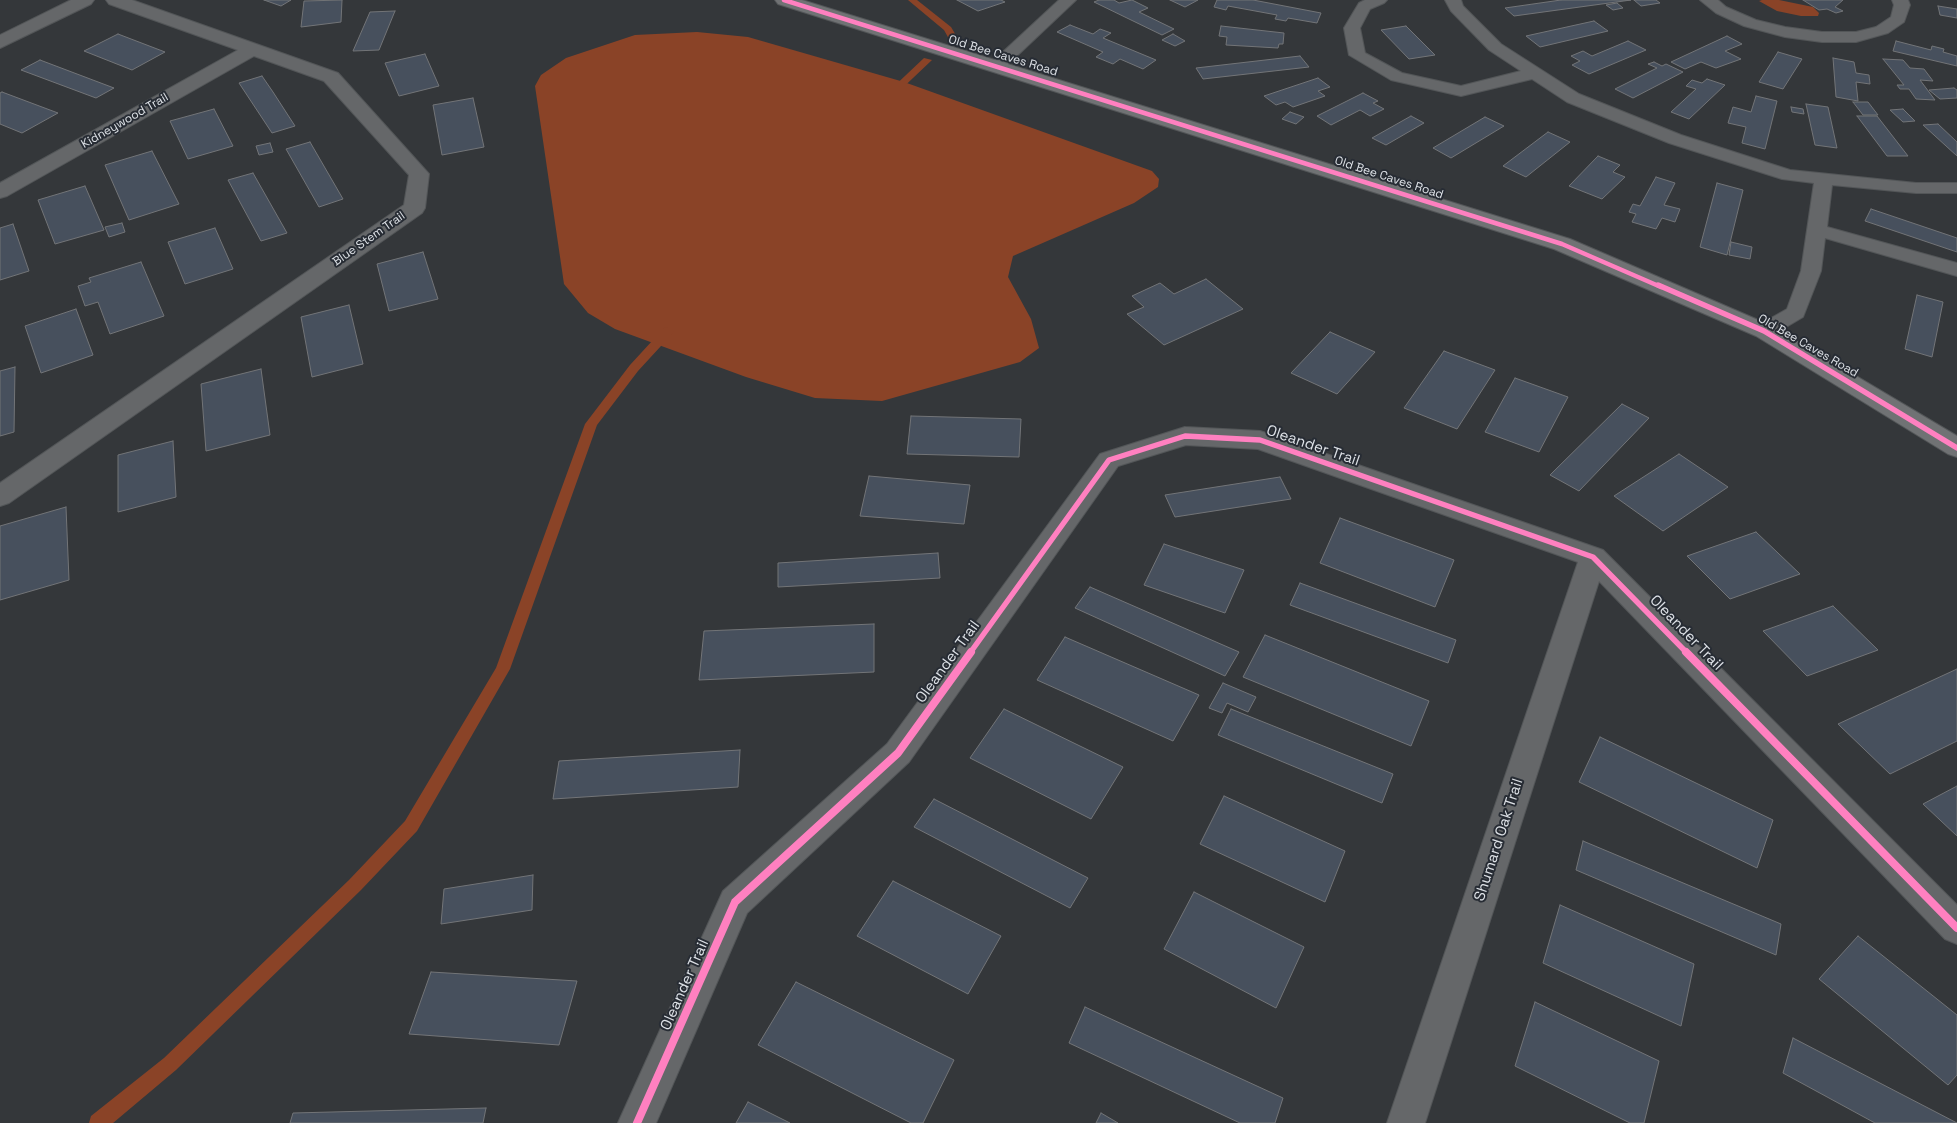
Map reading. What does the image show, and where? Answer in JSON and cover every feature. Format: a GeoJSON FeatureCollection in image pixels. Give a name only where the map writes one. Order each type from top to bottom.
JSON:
{"type":"FeatureCollection","features":[{"type":"Feature","properties":{"kind":"street"},"geometry":{"type":"LineString","coordinates":[[0,42],[84,0]]}},
{"type":"Feature","properties":{"kind":"street","name":"Blue Stem Trail"},"geometry":{"type":"LineString","coordinates":[[0,496],[414,208],[420,174],[331,78],[115,0]]}},
{"type":"Feature","properties":{"kind":"street","name":"Old Bee Caves Road"},"geometry":{"type":"LineString","coordinates":[[784,0],[1562,244],[1764,331],[1957,448]]}},
{"type":"Feature","properties":{"kind":"street","name":"Kidneywood Trail"},"geometry":{"type":"LineString","coordinates":[[0,192],[251,50]]}},
{"type":"Feature","properties":{"kind":"street","name":"Oleander Trail"},"geometry":{"type":"LineString","coordinates":[[637,1123],[735,902],[898,753],[1109,460],[1185,436],[1260,440],[1593,557],[1957,928]]}},
{"type":"Feature","properties":{"kind":"street","name":"Shumard Oak Trail"},"geometry":{"type":"LineString","coordinates":[[1406,1123],[1593,557]]}},
{"type":"Feature","properties":{"kind":"lane"},"geometry":{"type":"LineString","coordinates":[[997,66],[1068,0]]}},
{"type":"Feature","properties":{"kind":"lane"},"geometry":{"type":"LineString","coordinates":[[1379,0],[1364,6],[1352,28],[1357,55],[1397,77],[1461,90],[1535,73]]}},
{"type":"Feature","properties":{"kind":"lane"},"geometry":{"type":"LineString","coordinates":[[1453,0],[1456,8],[1496,47],[1573,98],[1675,139],[1788,175],[1916,188],[1957,188]]}},
{"type":"Feature","properties":{"kind":"lane"},"geometry":{"type":"LineString","coordinates":[[1708,0],[1721,10],[1750,23],[1785,32],[1822,38],[1856,37],[1882,30],[1898,19],[1902,5],[1900,0]]}},
{"type":"Feature","properties":{"kind":"lane"},"geometry":{"type":"LineString","coordinates":[[1764,331],[1796,312],[1811,271],[1824,179]]}},
{"type":"Feature","properties":{"kind":"lane"},"geometry":{"type":"LineString","coordinates":[[1818,230],[1957,270]]}},
{"type":"Feature","properties":{"kind":"shaded area"},"geometry":{"type":"Polygon","coordinates":[[[1779,0],[1813,7],[1819,13],[1818,16],[1801,16],[1777,11],[1759,1],[1779,0]]]}},
{"type":"Feature","properties":{"kind":"shaded area"},"geometry":{"type":"Polygon","coordinates":[[[697,32],[748,37],[904,82],[1152,171],[1159,179],[1158,187],[1134,203],[1013,256],[1008,277],[1031,319],[1039,348],[1020,362],[882,401],[815,398],[746,377],[615,329],[588,313],[564,284],[535,86],[541,75],[566,58],[635,35],[697,32]]]}},
{"type":"Feature","properties":{"kind":"building"},"geometry":{"type":"Polygon","coordinates":[[[264,0],[291,0],[281,6],[264,0]]]}},
{"type":"Feature","properties":{"kind":"building"},"geometry":{"type":"Polygon","coordinates":[[[342,0],[341,22],[301,27],[304,1],[342,0]]]}},
{"type":"Feature","properties":{"kind":"building"},"geometry":{"type":"Polygon","coordinates":[[[957,0],[1001,0],[1005,2],[978,11],[957,0]]]}},
{"type":"Feature","properties":{"kind":"building"},"geometry":{"type":"Polygon","coordinates":[[[1114,0],[1119,3],[1132,0],[1148,8],[1139,12],[1174,29],[1162,35],[1094,2],[1114,0]]]}},
{"type":"Feature","properties":{"kind":"building"},"geometry":{"type":"Polygon","coordinates":[[[1170,0],[1198,0],[1185,7],[1170,0]]]}},
{"type":"Feature","properties":{"kind":"building"},"geometry":{"type":"Polygon","coordinates":[[[1217,0],[1253,0],[1321,13],[1317,23],[1288,18],[1286,21],[1275,19],[1277,15],[1228,6],[1226,10],[1214,7],[1217,0]]]}},
{"type":"Feature","properties":{"kind":"building"},"geometry":{"type":"Polygon","coordinates":[[[1561,0],[1631,0],[1514,16],[1505,8],[1561,0]]]}},
{"type":"Feature","properties":{"kind":"building"},"geometry":{"type":"Polygon","coordinates":[[[1634,0],[1656,0],[1660,3],[1641,6],[1634,0]]]}},
{"type":"Feature","properties":{"kind":"building"},"geometry":{"type":"Polygon","coordinates":[[[1803,0],[1843,0],[1835,7],[1843,11],[1836,13],[1827,9],[1819,10],[1803,0]]]}},
{"type":"Feature","properties":{"kind":"building"},"geometry":{"type":"Polygon","coordinates":[[[1617,3],[1623,8],[1613,10],[1606,5],[1617,3]]]}},
{"type":"Feature","properties":{"kind":"building"},"geometry":{"type":"Polygon","coordinates":[[[1938,6],[1957,9],[1957,18],[1940,15],[1938,6]]]}},
{"type":"Feature","properties":{"kind":"building"},"geometry":{"type":"Polygon","coordinates":[[[395,11],[379,50],[353,51],[370,12],[395,11]]]}},
{"type":"Feature","properties":{"kind":"building"},"geometry":{"type":"Polygon","coordinates":[[[1594,21],[1608,31],[1540,47],[1526,36],[1594,21]]]}},
{"type":"Feature","properties":{"kind":"building"},"geometry":{"type":"Polygon","coordinates":[[[1070,25],[1093,34],[1100,29],[1111,33],[1103,38],[1156,60],[1143,69],[1120,59],[1113,64],[1096,57],[1103,52],[1057,32],[1070,25]]]}},
{"type":"Feature","properties":{"kind":"building"},"geometry":{"type":"Polygon","coordinates":[[[1221,26],[1284,33],[1283,44],[1279,44],[1278,48],[1226,45],[1227,37],[1219,36],[1221,26]]]}},
{"type":"Feature","properties":{"kind":"building"},"geometry":{"type":"Polygon","coordinates":[[[1406,26],[1435,55],[1409,59],[1381,30],[1406,26]]]}},
{"type":"Feature","properties":{"kind":"building"},"geometry":{"type":"Polygon","coordinates":[[[118,34],[165,52],[132,70],[84,51],[118,34]]]}},
{"type":"Feature","properties":{"kind":"building"},"geometry":{"type":"Polygon","coordinates":[[[1173,34],[1185,41],[1175,46],[1162,40],[1173,34]]]}},
{"type":"Feature","properties":{"kind":"building"},"geometry":{"type":"Polygon","coordinates":[[[1727,36],[1742,44],[1725,51],[1741,59],[1716,68],[1701,62],[1685,69],[1671,62],[1727,36]]]}},
{"type":"Feature","properties":{"kind":"building"},"geometry":{"type":"Polygon","coordinates":[[[1628,41],[1646,50],[1589,74],[1572,65],[1580,61],[1571,56],[1583,51],[1592,56],[1628,41]]]}},
{"type":"Feature","properties":{"kind":"building"},"geometry":{"type":"Polygon","coordinates":[[[1896,41],[1931,50],[1932,46],[1944,49],[1943,52],[1957,56],[1957,66],[1893,51],[1896,41]]]}},
{"type":"Feature","properties":{"kind":"building"},"geometry":{"type":"Polygon","coordinates":[[[1778,52],[1802,59],[1783,89],[1759,82],[1778,52]]]}},
{"type":"Feature","properties":{"kind":"building"},"geometry":{"type":"Polygon","coordinates":[[[425,54],[439,86],[399,96],[385,63],[425,54]]]}},
{"type":"Feature","properties":{"kind":"building"},"geometry":{"type":"Polygon","coordinates":[[[1300,56],[1309,67],[1203,79],[1196,68],[1300,56]]]}},
{"type":"Feature","properties":{"kind":"building"},"geometry":{"type":"Polygon","coordinates":[[[1833,58],[1854,62],[1856,73],[1869,75],[1870,84],[1856,82],[1858,101],[1836,97],[1833,58]]]}},
{"type":"Feature","properties":{"kind":"building"},"geometry":{"type":"Polygon","coordinates":[[[1883,59],[1903,60],[1910,68],[1924,69],[1933,81],[1920,80],[1935,100],[1916,99],[1909,89],[1900,89],[1897,85],[1904,85],[1883,59]]]}},
{"type":"Feature","properties":{"kind":"building"},"geometry":{"type":"Polygon","coordinates":[[[40,60],[114,88],[96,98],[21,70],[40,60]]]}},
{"type":"Feature","properties":{"kind":"building"},"geometry":{"type":"Polygon","coordinates":[[[1654,62],[1662,66],[1666,64],[1683,72],[1633,98],[1615,89],[1657,68],[1648,64],[1654,62]]]}},
{"type":"Feature","properties":{"kind":"building"},"geometry":{"type":"Polygon","coordinates":[[[262,76],[295,126],[272,133],[239,83],[262,76]]]}},
{"type":"Feature","properties":{"kind":"building"},"geometry":{"type":"Polygon","coordinates":[[[1318,78],[1330,87],[1318,91],[1325,96],[1293,107],[1285,102],[1276,105],[1264,96],[1318,78]]]}},
{"type":"Feature","properties":{"kind":"building"},"geometry":{"type":"Polygon","coordinates":[[[1707,79],[1725,85],[1689,119],[1671,112],[1696,89],[1686,86],[1692,80],[1702,83],[1707,79]]]}},
{"type":"Feature","properties":{"kind":"building"},"geometry":{"type":"Polygon","coordinates":[[[1954,88],[1957,90],[1957,98],[1940,99],[1929,90],[1954,88]]]}},
{"type":"Feature","properties":{"kind":"building"},"geometry":{"type":"Polygon","coordinates":[[[2,92],[58,113],[22,133],[0,124],[0,93],[2,92]]]}},
{"type":"Feature","properties":{"kind":"building"},"geometry":{"type":"Polygon","coordinates":[[[1363,93],[1378,101],[1373,103],[1384,109],[1370,116],[1360,110],[1331,125],[1317,116],[1363,93]]]}},
{"type":"Feature","properties":{"kind":"building"},"geometry":{"type":"Polygon","coordinates":[[[1756,96],[1777,101],[1765,149],[1742,143],[1746,127],[1728,123],[1733,107],[1751,112],[1756,96]]]}},
{"type":"Feature","properties":{"kind":"building"},"geometry":{"type":"Polygon","coordinates":[[[473,98],[484,147],[442,155],[433,105],[473,98]]]}},
{"type":"Feature","properties":{"kind":"building"},"geometry":{"type":"Polygon","coordinates":[[[1853,102],[1868,102],[1878,115],[1863,115],[1853,102]]]}},
{"type":"Feature","properties":{"kind":"building"},"geometry":{"type":"Polygon","coordinates":[[[1806,104],[1828,107],[1837,148],[1815,145],[1806,104]]]}},
{"type":"Feature","properties":{"kind":"building"},"geometry":{"type":"Polygon","coordinates":[[[1791,107],[1803,109],[1804,114],[1792,112],[1791,107]]]}},
{"type":"Feature","properties":{"kind":"building"},"geometry":{"type":"Polygon","coordinates":[[[214,109],[233,146],[188,159],[170,121],[214,109]]]}},
{"type":"Feature","properties":{"kind":"building"},"geometry":{"type":"Polygon","coordinates":[[[1903,109],[1915,121],[1903,122],[1890,110],[1903,109]]]}},
{"type":"Feature","properties":{"kind":"building"},"geometry":{"type":"Polygon","coordinates":[[[1290,112],[1304,117],[1296,124],[1282,119],[1290,112]]]}},
{"type":"Feature","properties":{"kind":"building"},"geometry":{"type":"Polygon","coordinates":[[[1411,116],[1424,123],[1386,145],[1372,138],[1411,116]]]}},
{"type":"Feature","properties":{"kind":"building"},"geometry":{"type":"Polygon","coordinates":[[[1857,116],[1877,116],[1908,156],[1887,156],[1857,116]]]}},
{"type":"Feature","properties":{"kind":"building"},"geometry":{"type":"Polygon","coordinates":[[[1485,117],[1504,126],[1451,158],[1433,148],[1485,117]]]}},
{"type":"Feature","properties":{"kind":"building"},"geometry":{"type":"Polygon","coordinates":[[[1938,124],[1957,142],[1957,156],[1923,125],[1938,124]]]}},
{"type":"Feature","properties":{"kind":"building"},"geometry":{"type":"Polygon","coordinates":[[[1548,132],[1570,142],[1526,177],[1503,166],[1548,132]]]}},
{"type":"Feature","properties":{"kind":"building"},"geometry":{"type":"Polygon","coordinates":[[[310,142],[343,199],[319,207],[286,149],[310,142]]]}},
{"type":"Feature","properties":{"kind":"building"},"geometry":{"type":"Polygon","coordinates":[[[270,143],[273,152],[259,155],[256,146],[270,143]]]}},
{"type":"Feature","properties":{"kind":"building"},"geometry":{"type":"Polygon","coordinates":[[[152,151],[179,204],[129,220],[105,165],[152,151]]]}},
{"type":"Feature","properties":{"kind":"building"},"geometry":{"type":"Polygon","coordinates":[[[1598,156],[1620,165],[1613,172],[1625,177],[1602,199],[1569,186],[1598,156]]]}},
{"type":"Feature","properties":{"kind":"building"},"geometry":{"type":"Polygon","coordinates":[[[253,173],[287,233],[261,241],[228,180],[253,173]]]}},
{"type":"Feature","properties":{"kind":"building"},"geometry":{"type":"Polygon","coordinates":[[[1656,177],[1675,183],[1664,205],[1680,209],[1675,222],[1662,218],[1656,229],[1632,222],[1636,214],[1629,212],[1633,204],[1640,206],[1656,177]]]}},
{"type":"Feature","properties":{"kind":"building"},"geometry":{"type":"Polygon","coordinates":[[[1717,183],[1743,190],[1727,255],[1700,247],[1717,183]]]}},
{"type":"Feature","properties":{"kind":"building"},"geometry":{"type":"Polygon","coordinates":[[[85,186],[104,230],[55,244],[38,200],[85,186]]]}},
{"type":"Feature","properties":{"kind":"building"},"geometry":{"type":"Polygon","coordinates":[[[1871,209],[1957,238],[1957,252],[1865,221],[1871,209]]]}},
{"type":"Feature","properties":{"kind":"building"},"geometry":{"type":"Polygon","coordinates":[[[122,223],[125,232],[109,237],[105,227],[122,223]]]}},
{"type":"Feature","properties":{"kind":"building"},"geometry":{"type":"Polygon","coordinates":[[[13,224],[29,271],[0,280],[0,228],[13,224]]]}},
{"type":"Feature","properties":{"kind":"building"},"geometry":{"type":"Polygon","coordinates":[[[215,228],[233,269],[185,284],[168,242],[215,228]]]}},
{"type":"Feature","properties":{"kind":"building"},"geometry":{"type":"Polygon","coordinates":[[[1731,242],[1752,247],[1750,259],[1729,255],[1731,242]]]}},
{"type":"Feature","properties":{"kind":"building"},"geometry":{"type":"Polygon","coordinates":[[[423,252],[438,299],[389,311],[377,264],[423,252]]]}},
{"type":"Feature","properties":{"kind":"building"},"geometry":{"type":"Polygon","coordinates":[[[141,262],[164,316],[110,334],[98,302],[85,306],[78,286],[91,282],[89,278],[141,262]]]}},
{"type":"Feature","properties":{"kind":"building"},"geometry":{"type":"Polygon","coordinates":[[[1206,279],[1243,309],[1164,345],[1127,314],[1144,307],[1132,296],[1160,283],[1174,294],[1206,279]]]}},
{"type":"Feature","properties":{"kind":"building"},"geometry":{"type":"Polygon","coordinates":[[[1917,295],[1943,302],[1932,357],[1905,349],[1917,295]]]}},
{"type":"Feature","properties":{"kind":"building"},"geometry":{"type":"Polygon","coordinates":[[[349,305],[363,364],[312,377],[301,317],[349,305]]]}},
{"type":"Feature","properties":{"kind":"building"},"geometry":{"type":"Polygon","coordinates":[[[76,309],[93,355],[41,373],[25,326],[76,309]]]}},
{"type":"Feature","properties":{"kind":"building"},"geometry":{"type":"Polygon","coordinates":[[[1330,332],[1375,352],[1337,394],[1291,373],[1330,332]]]}},
{"type":"Feature","properties":{"kind":"building"},"geometry":{"type":"Polygon","coordinates":[[[1444,351],[1495,370],[1457,429],[1404,408],[1444,351]]]}},
{"type":"Feature","properties":{"kind":"building"},"geometry":{"type":"Polygon","coordinates":[[[15,367],[14,432],[0,436],[0,371],[15,367]]]}},
{"type":"Feature","properties":{"kind":"building"},"geometry":{"type":"Polygon","coordinates":[[[261,369],[270,435],[206,451],[201,384],[261,369]]]}},
{"type":"Feature","properties":{"kind":"building"},"geometry":{"type":"Polygon","coordinates":[[[1515,378],[1568,397],[1539,452],[1485,432],[1515,378]]]}},
{"type":"Feature","properties":{"kind":"building"},"geometry":{"type":"Polygon","coordinates":[[[1622,404],[1649,418],[1579,491],[1550,475],[1622,404]]]}},
{"type":"Feature","properties":{"kind":"building"},"geometry":{"type":"Polygon","coordinates":[[[911,416],[1021,419],[1019,457],[907,454],[911,416]]]}},
{"type":"Feature","properties":{"kind":"building"},"geometry":{"type":"Polygon","coordinates":[[[173,441],[176,497],[118,512],[118,455],[173,441]]]}},
{"type":"Feature","properties":{"kind":"building"},"geometry":{"type":"Polygon","coordinates":[[[1679,454],[1728,487],[1663,531],[1614,496],[1679,454]]]}},
{"type":"Feature","properties":{"kind":"building"},"geometry":{"type":"Polygon","coordinates":[[[869,476],[970,485],[964,524],[860,516],[869,476]]]}},
{"type":"Feature","properties":{"kind":"building"},"geometry":{"type":"Polygon","coordinates":[[[1280,477],[1291,499],[1175,517],[1165,495],[1280,477]]]}},
{"type":"Feature","properties":{"kind":"building"},"geometry":{"type":"Polygon","coordinates":[[[66,507],[69,580],[0,600],[0,526],[66,507]]]}},
{"type":"Feature","properties":{"kind":"building"},"geometry":{"type":"Polygon","coordinates":[[[1340,518],[1454,560],[1435,607],[1320,563],[1340,518]]]}},
{"type":"Feature","properties":{"kind":"building"},"geometry":{"type":"Polygon","coordinates":[[[1756,532],[1800,574],[1730,599],[1687,556],[1756,532]]]}},
{"type":"Feature","properties":{"kind":"building"},"geometry":{"type":"Polygon","coordinates":[[[1164,544],[1244,570],[1225,613],[1144,585],[1164,544]]]}},
{"type":"Feature","properties":{"kind":"building"},"geometry":{"type":"Polygon","coordinates":[[[938,553],[940,578],[778,587],[778,563],[938,553]]]}},
{"type":"Feature","properties":{"kind":"building"},"geometry":{"type":"Polygon","coordinates":[[[1300,583],[1456,640],[1448,663],[1290,605],[1300,583]]]}},
{"type":"Feature","properties":{"kind":"building"},"geometry":{"type":"Polygon","coordinates":[[[1090,587],[1239,652],[1225,676],[1075,608],[1090,587]]]}},
{"type":"Feature","properties":{"kind":"building"},"geometry":{"type":"Polygon","coordinates":[[[1833,606],[1878,650],[1807,676],[1763,631],[1833,606]]]}},
{"type":"Feature","properties":{"kind":"building"},"geometry":{"type":"Polygon","coordinates":[[[874,624],[874,672],[699,680],[704,631],[874,624]]]}},
{"type":"Feature","properties":{"kind":"building"},"geometry":{"type":"Polygon","coordinates":[[[1265,635],[1429,701],[1411,746],[1243,677],[1265,635]]]}},
{"type":"Feature","properties":{"kind":"building"},"geometry":{"type":"Polygon","coordinates":[[[1065,637],[1199,695],[1173,741],[1037,680],[1065,637]]]}},
{"type":"Feature","properties":{"kind":"building"},"geometry":{"type":"Polygon","coordinates":[[[1957,669],[1957,741],[1890,774],[1838,724],[1957,669]]]}},
{"type":"Feature","properties":{"kind":"building"},"geometry":{"type":"Polygon","coordinates":[[[1223,683],[1256,697],[1248,712],[1227,703],[1222,713],[1209,708],[1223,683]]]}},
{"type":"Feature","properties":{"kind":"building"},"geometry":{"type":"Polygon","coordinates":[[[1004,709],[1123,767],[1091,819],[970,758],[1004,709]]]}},
{"type":"Feature","properties":{"kind":"building"},"geometry":{"type":"Polygon","coordinates":[[[1231,709],[1393,774],[1382,803],[1218,735],[1231,709]]]}},
{"type":"Feature","properties":{"kind":"building"},"geometry":{"type":"Polygon","coordinates":[[[1600,737],[1773,820],[1757,868],[1579,782],[1600,737]]]}},
{"type":"Feature","properties":{"kind":"building"},"geometry":{"type":"Polygon","coordinates":[[[740,750],[738,787],[553,799],[559,761],[740,750]]]}},
{"type":"Feature","properties":{"kind":"building"},"geometry":{"type":"Polygon","coordinates":[[[1957,786],[1957,836],[1923,804],[1957,786]]]}},
{"type":"Feature","properties":{"kind":"building"},"geometry":{"type":"Polygon","coordinates":[[[1224,796],[1345,851],[1325,902],[1200,844],[1224,796]]]}},
{"type":"Feature","properties":{"kind":"building"},"geometry":{"type":"Polygon","coordinates":[[[934,799],[1088,878],[1070,908],[914,827],[934,799]]]}},
{"type":"Feature","properties":{"kind":"building"},"geometry":{"type":"Polygon","coordinates":[[[1583,841],[1781,924],[1776,955],[1576,870],[1583,841]]]}},
{"type":"Feature","properties":{"kind":"building"},"geometry":{"type":"Polygon","coordinates":[[[533,875],[532,910],[441,924],[444,889],[533,875]]]}},
{"type":"Feature","properties":{"kind":"building"},"geometry":{"type":"Polygon","coordinates":[[[893,881],[1001,936],[968,994],[857,936],[893,881]]]}},
{"type":"Feature","properties":{"kind":"building"},"geometry":{"type":"Polygon","coordinates":[[[1194,892],[1304,947],[1276,1008],[1164,949],[1194,892]]]}},
{"type":"Feature","properties":{"kind":"building"},"geometry":{"type":"Polygon","coordinates":[[[1560,905],[1694,964],[1681,1026],[1543,963],[1560,905]]]}},
{"type":"Feature","properties":{"kind":"building"},"geometry":{"type":"Polygon","coordinates":[[[1858,936],[1957,1015],[1957,1075],[1948,1085],[1819,979],[1858,936]]]}},
{"type":"Feature","properties":{"kind":"building"},"geometry":{"type":"Polygon","coordinates":[[[431,972],[577,981],[559,1045],[409,1034],[431,972]]]}},
{"type":"Feature","properties":{"kind":"building"},"geometry":{"type":"Polygon","coordinates":[[[796,982],[954,1060],[923,1123],[911,1123],[758,1045],[796,982]]]}},
{"type":"Feature","properties":{"kind":"building"},"geometry":{"type":"Polygon","coordinates":[[[1535,1002],[1659,1061],[1644,1123],[1630,1123],[1515,1066],[1535,1002]]]}},
{"type":"Feature","properties":{"kind":"building"},"geometry":{"type":"Polygon","coordinates":[[[1085,1007],[1283,1098],[1275,1123],[1240,1123],[1069,1043],[1085,1007]]]}},
{"type":"Feature","properties":{"kind":"building"},"geometry":{"type":"Polygon","coordinates":[[[1793,1038],[1957,1123],[1875,1123],[1783,1073],[1793,1038]]]}},
{"type":"Feature","properties":{"kind":"building"},"geometry":{"type":"Polygon","coordinates":[[[748,1102],[790,1123],[736,1123],[748,1102]]]}},
{"type":"Feature","properties":{"kind":"building"},"geometry":{"type":"Polygon","coordinates":[[[486,1108],[483,1123],[290,1123],[293,1113],[486,1108]]]}},
{"type":"Feature","properties":{"kind":"building"},"geometry":{"type":"Polygon","coordinates":[[[1101,1113],[1118,1123],[1096,1123],[1101,1113]]]}},
{"type":"Feature","properties":{"kind":"waterway"},"geometry":{"type":"LineString","coordinates":[[912,0],[948,29],[952,37]]}},
{"type":"Feature","properties":{"kind":"waterway"},"geometry":{"type":"LineString","coordinates":[[891,94],[927,60]]}},
{"type":"Feature","properties":{"kind":"waterway"},"geometry":{"type":"LineString","coordinates":[[98,1123],[170,1064],[355,885],[411,826],[503,669],[591,424],[634,368],[668,331]]}},
{"type":"Feature","properties":{"kind":"cycle path"},"geometry":{"type":"LineString","coordinates":[[784,0],[1562,244],[1764,331],[1957,448]]}},
{"type":"Feature","properties":{"kind":"cycle path"},"geometry":{"type":"LineString","coordinates":[[637,1123],[735,902],[898,753],[1109,460],[1185,436],[1260,440],[1593,557],[1957,928]]}}]}
